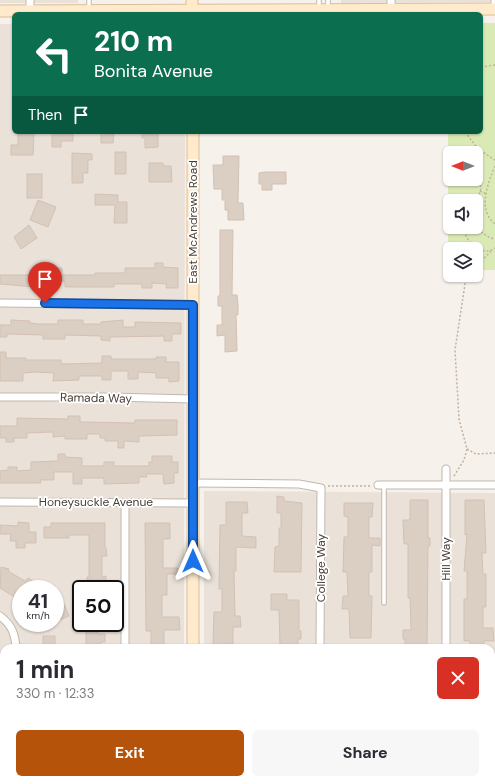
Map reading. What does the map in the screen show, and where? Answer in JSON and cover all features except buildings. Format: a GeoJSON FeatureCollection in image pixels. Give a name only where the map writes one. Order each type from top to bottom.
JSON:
{"type":"FeatureCollection","features":[{"type":"Feature","properties":{"kind":"main road"},"geometry":{"type":"LineString","coordinates":[[192,0],[192,12]]}},
{"type":"Feature","properties":{"kind":"main road"},"geometry":{"type":"LineString","coordinates":[[218,12],[391,5],[495,9]]}},
{"type":"Feature","properties":{"kind":"main road"},"geometry":{"type":"LineString","coordinates":[[0,11],[30,6],[89,12]]}},
{"type":"Feature","properties":{"kind":"main road","name":"East McAndrews Road"},"geometry":{"type":"LineString","coordinates":[[193,134],[193,644]]}},
{"type":"Feature","properties":{"kind":"street"},"geometry":{"type":"LineString","coordinates":[[495,0],[495,9]]}},
{"type":"Feature","properties":{"kind":"street"},"geometry":{"type":"LineString","coordinates":[[0,303],[193,305]]}},
{"type":"Feature","properties":{"kind":"street","name":"Ramada Way"},"geometry":{"type":"LineString","coordinates":[[0,398],[110,397],[193,399]]}},
{"type":"Feature","properties":{"kind":"street","name":"Hill Way"},"geometry":{"type":"LineString","coordinates":[[446,469],[446,644]]}},
{"type":"Feature","properties":{"kind":"street"},"geometry":{"type":"LineString","coordinates":[[193,483],[299,484],[321,488]]}},
{"type":"Feature","properties":{"kind":"street"},"geometry":{"type":"LineString","coordinates":[[381,485],[495,485]]}},
{"type":"Feature","properties":{"kind":"street","name":"College Way"},"geometry":{"type":"LineString","coordinates":[[320,644],[321,488]]}},
{"type":"Feature","properties":{"kind":"street","name":"Honeysuckle Avenue"},"geometry":{"type":"LineString","coordinates":[[0,502],[193,502]]}},
{"type":"Feature","properties":{"kind":"street"},"geometry":{"type":"LineString","coordinates":[[125,503],[125,644]]}},
{"type":"Feature","properties":{"kind":"street"},"geometry":{"type":"LineString","coordinates":[[0,616],[10,625],[15,634],[16,644]]}},
{"type":"Feature","properties":{"kind":"lane"},"geometry":{"type":"LineString","coordinates":[[89,0],[89,12]]}},
{"type":"Feature","properties":{"kind":"lane"},"geometry":{"type":"LineString","coordinates":[[381,485],[384,603]]}},
{"type":"Feature","properties":{"kind":"path"},"geometry":{"type":"LineString","coordinates":[[483,67],[495,65]]}},
{"type":"Feature","properties":{"kind":"path"},"geometry":{"type":"LineString","coordinates":[[467,134],[477,146]]}},
{"type":"Feature","properties":{"kind":"path"},"geometry":{"type":"LineString","coordinates":[[483,153],[495,160]]}},
{"type":"Feature","properties":{"kind":"path"},"geometry":{"type":"LineString","coordinates":[[495,166],[486,194],[485,207],[488,215],[495,224]]}},
{"type":"Feature","properties":{"kind":"path"},"geometry":{"type":"LineString","coordinates":[[481,186],[480,192],[486,194]]}},
{"type":"Feature","properties":{"kind":"path"},"geometry":{"type":"LineString","coordinates":[[483,233],[489,238],[495,239]]}},
{"type":"Feature","properties":{"kind":"path"},"geometry":{"type":"LineString","coordinates":[[466,234],[467,239],[475,247],[483,250],[492,250]]}},
{"type":"Feature","properties":{"kind":"path"},"geometry":{"type":"LineString","coordinates":[[483,260],[495,248]]}},
{"type":"Feature","properties":{"kind":"path"},"geometry":{"type":"LineString","coordinates":[[446,485],[464,460],[467,449],[458,420],[455,350],[466,282]]}},
{"type":"Feature","properties":{"kind":"path"},"geometry":{"type":"LineString","coordinates":[[467,449],[476,454],[495,453]]}},
{"type":"Feature","properties":{"kind":"path"},"geometry":{"type":"LineString","coordinates":[[321,488],[332,485],[381,485]]}},
{"type":"Feature","properties":{"kind":"shaded area"},"geometry":{"type":"Polygon","coordinates":[[[0,0],[78,0],[78,3],[0,3],[0,0]]]}},
{"type":"Feature","properties":{"kind":"shaded area"},"geometry":{"type":"Polygon","coordinates":[[[341,0],[495,0],[495,2],[341,3],[341,0]]]}},
{"type":"Feature","properties":{"kind":"shaded area"},"geometry":{"type":"Polygon","coordinates":[[[0,24],[12,24],[12,134],[185,134],[184,644],[0,644],[0,24]]]}},
{"type":"Feature","properties":{"kind":"shaded area"},"geometry":{"type":"Polygon","coordinates":[[[204,491],[495,493],[495,644],[204,644],[204,491]]]}},
{"type":"Feature","properties":{"kind":"green space"},"geometry":{"type":"Polygon","coordinates":[[[483,23],[495,23],[495,270],[483,270],[483,242],[448,242],[448,234],[483,234],[483,194],[448,194],[448,186],[483,186],[483,146],[448,146],[448,134],[483,134],[483,23]]]}},
{"type":"Feature","properties":{"kind":"route"},"geometry":{"type":"LineString","coordinates":[[45,303],[193,305],[193,561]]}}]}
